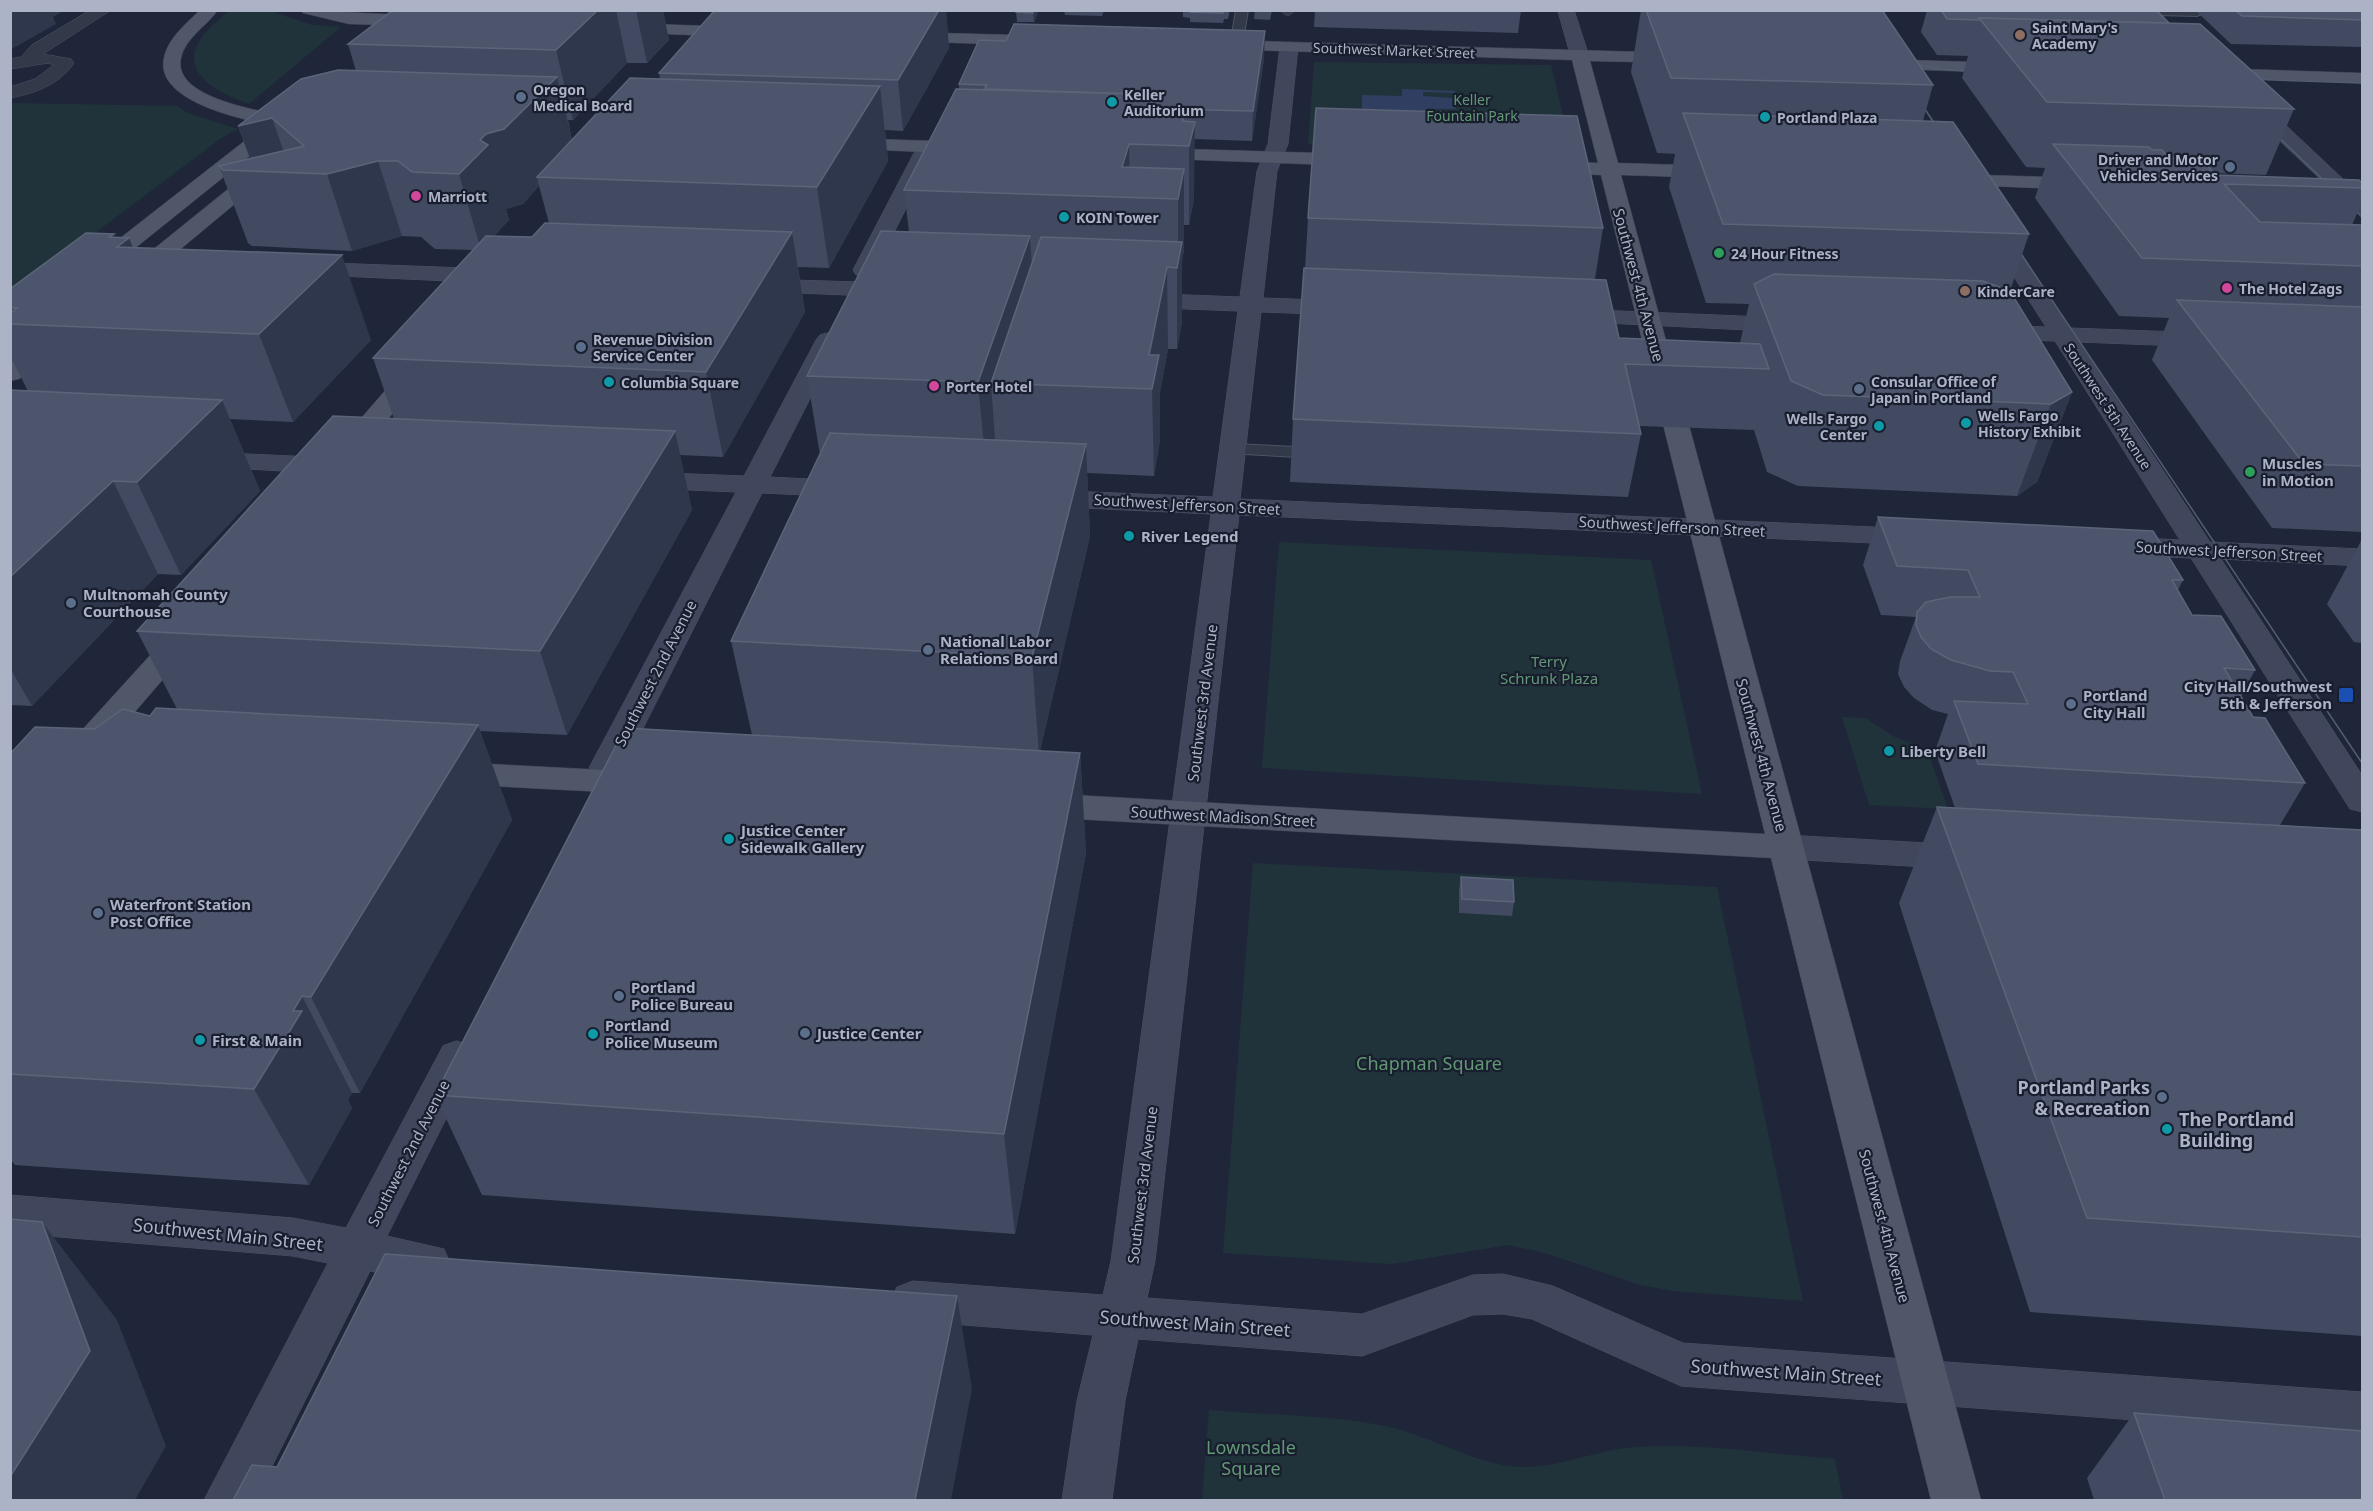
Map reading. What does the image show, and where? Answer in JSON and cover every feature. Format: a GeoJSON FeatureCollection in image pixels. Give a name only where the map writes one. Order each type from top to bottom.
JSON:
{"type":"FeatureCollection","features":[{"type":"Feature","properties":{"kind":"main road"},"geometry":{"type":"LineString","coordinates":[[210,10],[186,32],[173,51],[170,64],[175,78],[194,94],[219,107],[300,132]]}},
{"type":"Feature","properties":{"kind":"main road"},"geometry":{"type":"LineString","coordinates":[[309,10],[350,19],[426,21],[445,16]]}},
{"type":"Feature","properties":{"kind":"main road","name":"Southwest 4th Avenue"},"geometry":{"type":"LineString","coordinates":[[1566,10],[1580,56],[1956,1500]]}},
{"type":"Feature","properties":{"kind":"main road"},"geometry":{"type":"LineString","coordinates":[[2155,11],[2172,28]]}},
{"type":"Feature","properties":{"kind":"main road"},"geometry":{"type":"LineString","coordinates":[[698,49],[714,31],[748,15]]}},
{"type":"Feature","properties":{"kind":"main road"},"geometry":{"type":"LineString","coordinates":[[403,39],[426,21]]}},
{"type":"Feature","properties":{"kind":"main road"},"geometry":{"type":"LineString","coordinates":[[606,28],[754,32]]}},
{"type":"Feature","properties":{"kind":"main road"},"geometry":{"type":"LineString","coordinates":[[882,36],[1072,41]]}},
{"type":"Feature","properties":{"kind":"main road","name":"Southwest Market Street"},"geometry":{"type":"LineString","coordinates":[[1201,45],[1699,59]]}},
{"type":"Feature","properties":{"kind":"main road","name":"Southwest 3rd Avenue"},"geometry":{"type":"LineString","coordinates":[[1087,1500],[1101,1401],[1133,1262],[1267,171],[1278,144],[1289,47]]}},
{"type":"Feature","properties":{"kind":"main road"},"geometry":{"type":"LineString","coordinates":[[1877,48],[1898,80]]}},
{"type":"Feature","properties":{"kind":"main road"},"geometry":{"type":"LineString","coordinates":[[2202,56],[2354,193],[2362,208]]}},
{"type":"Feature","properties":{"kind":"main road"},"geometry":{"type":"LineString","coordinates":[[1860,63],[2024,68]]}},
{"type":"Feature","properties":{"kind":"main road"},"geometry":{"type":"LineString","coordinates":[[2190,73],[2362,78]]}},
{"type":"Feature","properties":{"kind":"main road"},"geometry":{"type":"LineString","coordinates":[[110,296],[300,132]]}},
{"type":"Feature","properties":{"kind":"main road"},"geometry":{"type":"LineString","coordinates":[[183,264],[150,263],[88,275],[254,143],[300,132]]}},
{"type":"Feature","properties":{"kind":"main road"},"geometry":{"type":"LineString","coordinates":[[820,143],[932,138],[989,149]]}},
{"type":"Feature","properties":{"kind":"main road","name":"Southwest 2nd Avenue"},"geometry":{"type":"LineString","coordinates":[[582,815],[932,138]]}},
{"type":"Feature","properties":{"kind":"main road"},"geometry":{"type":"LineString","coordinates":[[1132,153],[1371,161]]}},
{"type":"Feature","properties":{"kind":"main road","name":"Southwest 5th Avenue"},"geometry":{"type":"LineString","coordinates":[[1947,157],[2362,801]]}},
{"type":"Feature","properties":{"kind":"main road"},"geometry":{"type":"LineString","coordinates":[[1526,166],[1737,173]]}},
{"type":"Feature","properties":{"kind":"main road"},"geometry":{"type":"LineString","coordinates":[[1932,179],[2103,185]]}},
{"type":"Feature","properties":{"kind":"main road"},"geometry":{"type":"LineString","coordinates":[[2317,192],[2354,193]]}},
{"type":"Feature","properties":{"kind":"main road"},"geometry":{"type":"LineString","coordinates":[[279,268],[508,271],[479,298]]}},
{"type":"Feature","properties":{"kind":"main road"},"geometry":{"type":"LineString","coordinates":[[731,285],[924,291]]}},
{"type":"Feature","properties":{"kind":"main road"},"geometry":{"type":"LineString","coordinates":[[1115,299],[1372,309]]}},
{"type":"Feature","properties":{"kind":"main road"},"geometry":{"type":"LineString","coordinates":[[1546,316],[1810,325]]}},
{"type":"Feature","properties":{"kind":"main road"},"geometry":{"type":"LineString","coordinates":[[10,374],[65,331]]}},
{"type":"Feature","properties":{"kind":"main road"},"geometry":{"type":"LineString","coordinates":[[1971,331],[2229,341]]}},
{"type":"Feature","properties":{"kind":"main road"},"geometry":{"type":"LineString","coordinates":[[313,489],[433,352]]}},
{"type":"Feature","properties":{"kind":"main road"},"geometry":{"type":"LineString","coordinates":[[175,458],[364,467]]}},
{"type":"Feature","properties":{"kind":"main road"},"geometry":{"type":"LineString","coordinates":[[612,478],[870,490]]}},
{"type":"Feature","properties":{"kind":"main road","name":"Southwest Jefferson Street"},"geometry":{"type":"LineString","coordinates":[[1012,496],[1949,538]]}},
{"type":"Feature","properties":{"kind":"main road","name":"Southwest Jefferson Street"},"geometry":{"type":"LineString","coordinates":[[2089,544],[2362,557]]}},
{"type":"Feature","properties":{"kind":"main road"},"geometry":{"type":"LineString","coordinates":[[116,754],[65,759],[202,615]]}},
{"type":"Feature","properties":{"kind":"main road"},"geometry":{"type":"LineString","coordinates":[[419,771],[674,784]]}},
{"type":"Feature","properties":{"kind":"main road","name":"Southwest Madison Street"},"geometry":{"type":"LineString","coordinates":[[1006,803],[2000,859]]}},
{"type":"Feature","properties":{"kind":"main road","name":"Southwest 2nd Avenue"},"geometry":{"type":"LineString","coordinates":[[229,1500],[470,1034]]}},
{"type":"Feature","properties":{"kind":"main road","name":"Southwest Main Street"},"geometry":{"type":"LineString","coordinates":[[10,1214],[293,1236],[435,1264],[470,1267]]}},
{"type":"Feature","properties":{"kind":"main road","name":"Southwest Main Street"},"geometry":{"type":"LineString","coordinates":[[870,1298],[1362,1335],[1473,1295],[1503,1294],[1537,1300],[1681,1364],[2362,1415]]}},
{"type":"Feature","properties":{"kind":"street"},"geometry":{"type":"LineString","coordinates":[[28,59],[38,49],[103,10]]}},
{"type":"Feature","properties":{"kind":"street"},"geometry":{"type":"LineString","coordinates":[[974,57],[983,39]]}},
{"type":"Feature","properties":{"kind":"street"},"geometry":{"type":"LineString","coordinates":[[10,64],[28,59],[57,58],[65,63],[60,69],[33,86],[10,93]]}},
{"type":"Feature","properties":{"kind":"lane"},"geometry":{"type":"LineString","coordinates":[[1236,46],[1242,10]]}},
{"type":"Feature","properties":{"kind":"lane"},"geometry":{"type":"LineString","coordinates":[[2155,11],[2197,13]]}},
{"type":"Feature","properties":{"kind":"lane"},"geometry":{"type":"LineString","coordinates":[[1233,449],[1317,453]]}},
{"type":"Feature","properties":{"kind":"green space"},"geometry":{"type":"Polygon","coordinates":[[[231,10],[270,11],[312,25],[341,27],[249,104],[212,86],[201,76],[195,65],[195,53],[200,40],[212,25],[231,10]]]}},
{"type":"Feature","properties":{"kind":"green space","name":"Keller Fountain Park"},"geometry":{"type":"Polygon","coordinates":[[[1314,62],[1551,65],[1572,154],[1308,144],[1314,62]]]}},
{"type":"Feature","properties":{"kind":"green space"},"geometry":{"type":"Polygon","coordinates":[[[11,103],[178,106],[187,113],[238,129],[220,139],[11,296],[11,103]]]}},
{"type":"Feature","properties":{"kind":"green space","name":"Terry Schrunk Plaza"},"geometry":{"type":"Polygon","coordinates":[[[1279,542],[1651,560],[1702,794],[1262,768],[1279,542]]]}},
{"type":"Feature","properties":{"kind":"green space"},"geometry":{"type":"Polygon","coordinates":[[[1842,717],[1865,718],[1893,736],[1927,750],[1948,809],[1869,805],[1842,717]]]}},
{"type":"Feature","properties":{"kind":"green space","name":"Chapman Square"},"geometry":{"type":"Polygon","coordinates":[[[1253,863],[1717,887],[1803,1301],[1673,1291],[1640,1285],[1545,1253],[1508,1245],[1392,1264],[1223,1253],[1253,863]]]}},
{"type":"Feature","properties":{"kind":"green space","name":"Lownsdale Square"},"geometry":{"type":"Polygon","coordinates":[[[1209,1410],[1320,1417],[1385,1426],[1420,1436],[1473,1457],[1508,1466],[1550,1465],[1613,1450],[1651,1446],[1704,1447],[1835,1459],[1843,1500],[1202,1500],[1209,1410]]]}},
{"type":"Feature","properties":{"kind":"water"},"geometry":{"type":"Polygon","coordinates":[[[1402,89],[1455,91],[1454,93],[1423,92],[1423,96],[1466,99],[1467,102],[1456,102],[1456,109],[1435,109],[1435,115],[1397,112],[1397,110],[1362,109],[1362,95],[1402,96],[1402,89]]]}},
{"type":"Feature","properties":{"kind":"building"},"geometry":{"type":"Polygon","coordinates":[[[393,10],[598,10],[556,50],[348,44],[393,10]]]}},
{"type":"Feature","properties":{"kind":"building"},"geometry":{"type":"Polygon","coordinates":[[[715,10],[939,10],[898,80],[659,73],[715,10]]]}},
{"type":"Feature","properties":{"kind":"building"},"geometry":{"type":"Polygon","coordinates":[[[1017,10],[1034,10],[1033,13],[1016,12],[1017,10]]]}},
{"type":"Feature","properties":{"kind":"building"},"geometry":{"type":"Polygon","coordinates":[[[1191,10],[1224,10],[1223,13],[1190,12],[1191,10]]]}},
{"type":"Feature","properties":{"kind":"building"},"geometry":{"type":"Polygon","coordinates":[[[1646,10],[1882,10],[1933,85],[1671,78],[1646,10]]]}},
{"type":"Feature","properties":{"kind":"building"},"geometry":{"type":"Polygon","coordinates":[[[1941,10],[2156,10],[2169,23],[1947,19],[1941,10]]]}},
{"type":"Feature","properties":{"kind":"building"},"geometry":{"type":"Polygon","coordinates":[[[2235,10],[2362,10],[2362,20],[2242,16],[2235,10]]]}},
{"type":"Feature","properties":{"kind":"building"},"geometry":{"type":"Polygon","coordinates":[[[1979,18],[2200,24],[2294,109],[2047,102],[1979,18]]]}},
{"type":"Feature","properties":{"kind":"building"},"geometry":{"type":"Polygon","coordinates":[[[1014,24],[1265,31],[1253,111],[1159,109],[1159,106],[1148,105],[1148,100],[1136,100],[1136,94],[984,89],[987,85],[959,84],[979,40],[1006,41],[1014,24]]]}},
{"type":"Feature","properties":{"kind":"building"},"geometry":{"type":"Polygon","coordinates":[[[338,70],[557,77],[504,129],[486,134],[480,140],[488,145],[459,174],[412,172],[398,161],[378,161],[327,174],[223,170],[219,166],[304,146],[272,118],[238,126],[301,79],[338,70]]]}},
{"type":"Feature","properties":{"kind":"building"},"geometry":{"type":"Polygon","coordinates":[[[630,78],[880,86],[817,187],[537,177],[630,78]]]}},
{"type":"Feature","properties":{"kind":"building"},"geometry":{"type":"Polygon","coordinates":[[[956,89],[1136,94],[1134,100],[1148,100],[1146,105],[1159,106],[1158,111],[1171,111],[1170,116],[1184,116],[1183,121],[1195,122],[1189,146],[1129,144],[1122,167],[1184,169],[1178,199],[904,190],[956,89]]]}},
{"type":"Feature","properties":{"kind":"building"},"geometry":{"type":"Polygon","coordinates":[[[1316,108],[1577,116],[1603,228],[1308,218],[1316,108]]]}},
{"type":"Feature","properties":{"kind":"building"},"geometry":{"type":"Polygon","coordinates":[[[1683,113],[1953,122],[2029,234],[1723,224],[1683,113]]]}},
{"type":"Feature","properties":{"kind":"building"},"geometry":{"type":"Polygon","coordinates":[[[2053,144],[2149,147],[2152,150],[2162,150],[2169,158],[2201,159],[2216,175],[2359,180],[2362,188],[2224,184],[2260,222],[2362,225],[2362,266],[2142,258],[2053,144]]]}},
{"type":"Feature","properties":{"kind":"building"},"geometry":{"type":"Polygon","coordinates":[[[545,223],[792,232],[706,372],[373,358],[486,236],[532,237],[545,223]]]}},
{"type":"Feature","properties":{"kind":"building"},"geometry":{"type":"Polygon","coordinates":[[[881,231],[1030,236],[978,382],[807,376],[881,231]]]}},
{"type":"Feature","properties":{"kind":"building"},"geometry":{"type":"Polygon","coordinates":[[[86,233],[114,234],[109,237],[129,238],[117,247],[342,255],[259,334],[10,324],[10,314],[17,308],[10,308],[10,289],[86,233]]]}},
{"type":"Feature","properties":{"kind":"building"},"geometry":{"type":"Polygon","coordinates":[[[1041,237],[1182,242],[1177,268],[1167,267],[1149,355],[1159,355],[1152,389],[991,383],[1041,237]]]}},
{"type":"Feature","properties":{"kind":"building"},"geometry":{"type":"Polygon","coordinates":[[[1304,268],[1606,280],[1619,338],[1760,344],[1769,369],[1625,364],[1641,434],[1293,419],[1304,268]]]}},
{"type":"Feature","properties":{"kind":"building"},"geometry":{"type":"Polygon","coordinates":[[[1774,274],[1983,281],[2010,291],[2072,392],[2051,404],[1823,395],[1791,381],[1754,284],[1774,274]]]}},
{"type":"Feature","properties":{"kind":"building"},"geometry":{"type":"Polygon","coordinates":[[[2177,300],[2362,307],[2362,466],[2304,464],[2177,300]]]}},
{"type":"Feature","properties":{"kind":"building"},"geometry":{"type":"Polygon","coordinates":[[[10,390],[222,400],[137,482],[113,481],[10,577],[10,390]]]}},
{"type":"Feature","properties":{"kind":"building"},"geometry":{"type":"Polygon","coordinates":[[[333,416],[675,431],[540,651],[137,631],[333,416]]]}},
{"type":"Feature","properties":{"kind":"building"},"geometry":{"type":"Polygon","coordinates":[[[830,433],[1086,444],[1032,657],[731,641],[830,433]]]}},
{"type":"Feature","properties":{"kind":"building","name":"Portland City Hall"},"geometry":{"type":"Polygon","coordinates":[[[1878,517],[2153,531],[2183,580],[2172,580],[2192,615],[2221,616],[2255,670],[2224,668],[2253,717],[2265,718],[2305,783],[1978,764],[1954,701],[2028,704],[2013,672],[1990,671],[1951,660],[1931,649],[1921,637],[1916,625],[1917,612],[1926,602],[1950,597],[1980,597],[1968,570],[1897,566],[1878,517]]]}},
{"type":"Feature","properties":{"kind":"building"},"geometry":{"type":"Polygon","coordinates":[[[156,708],[478,725],[311,997],[302,996],[293,1011],[302,1011],[254,1089],[10,1074],[10,754],[35,727],[94,729],[123,709],[150,716],[156,708]]]}},
{"type":"Feature","properties":{"kind":"building","name":"Justice Center"},"geometry":{"type":"Polygon","coordinates":[[[625,728],[1080,753],[1004,1134],[435,1095],[625,728]]]}},
{"type":"Feature","properties":{"kind":"building","name":"The Portland Building"},"geometry":{"type":"Polygon","coordinates":[[[1937,807],[2362,830],[2362,1237],[2087,1218],[1937,807]]]}},
{"type":"Feature","properties":{"kind":"building"},"geometry":{"type":"Polygon","coordinates":[[[1461,877],[1513,880],[1514,902],[1462,899],[1461,877]]]}},
{"type":"Feature","properties":{"kind":"building"},"geometry":{"type":"Polygon","coordinates":[[[10,1219],[42,1222],[90,1351],[10,1477],[10,1219]]]}},
{"type":"Feature","properties":{"kind":"building"},"geometry":{"type":"Polygon","coordinates":[[[385,1254],[957,1296],[915,1500],[233,1500],[252,1465],[277,1467],[385,1254]]]}},
{"type":"Feature","properties":{"kind":"building"},"geometry":{"type":"Polygon","coordinates":[[[2134,1413],[2362,1431],[2362,1500],[2165,1500],[2134,1413]]]}},
{"type":"Feature","properties":{"kind":"tram line"},"geometry":{"type":"LineString","coordinates":[[1905,62],[1939,69],[1982,72]]}},
{"type":"Feature","properties":{"kind":"tram line"},"geometry":{"type":"LineString","coordinates":[[2246,79],[2362,83]]}},
{"type":"Feature","properties":{"kind":"tram line"},"geometry":{"type":"LineString","coordinates":[[1917,97],[1942,135]]}},
{"type":"Feature","properties":{"kind":"tram line"},"geometry":{"type":"LineString","coordinates":[[2270,129],[2362,217]]}},
{"type":"Feature","properties":{"kind":"tram line"},"geometry":{"type":"LineString","coordinates":[[2013,242],[2362,763]]}},
{"type":"Feature","properties":{"kind":"place","name":"Saint Mary's Academy"},"geometry":{"type":"Point","coordinates":[2020,35]}},
{"type":"Feature","properties":{"kind":"place","name":"Oregon Medical Board"},"geometry":{"type":"Point","coordinates":[521,97]}},
{"type":"Feature","properties":{"kind":"place","name":"Keller Auditorium"},"geometry":{"type":"Point","coordinates":[1112,102]}},
{"type":"Feature","properties":{"kind":"place","name":"Portland Plaza"},"geometry":{"type":"Point","coordinates":[1765,117]}},
{"type":"Feature","properties":{"kind":"place","name":"Driver and Motor Vehicles Services"},"geometry":{"type":"Point","coordinates":[2230,167]}},
{"type":"Feature","properties":{"kind":"place","name":"Marriott"},"geometry":{"type":"Point","coordinates":[416,196]}},
{"type":"Feature","properties":{"kind":"place","name":"KOIN Tower"},"geometry":{"type":"Point","coordinates":[1064,217]}},
{"type":"Feature","properties":{"kind":"place","name":"24 Hour Fitness"},"geometry":{"type":"Point","coordinates":[1719,253]}},
{"type":"Feature","properties":{"kind":"place","name":"The Hotel Zags"},"geometry":{"type":"Point","coordinates":[2227,288]}},
{"type":"Feature","properties":{"kind":"place","name":"KinderCare"},"geometry":{"type":"Point","coordinates":[1965,291]}},
{"type":"Feature","properties":{"kind":"place","name":"Revenue Division Service Center"},"geometry":{"type":"Point","coordinates":[581,347]}},
{"type":"Feature","properties":{"kind":"place","name":"Columbia Square"},"geometry":{"type":"Point","coordinates":[609,382]}},
{"type":"Feature","properties":{"kind":"place","name":"Porter Hotel"},"geometry":{"type":"Point","coordinates":[934,386]}},
{"type":"Feature","properties":{"kind":"place","name":"Consular Office of Japan in Portland"},"geometry":{"type":"Point","coordinates":[1859,389]}},
{"type":"Feature","properties":{"kind":"place","name":"Wells Fargo History Exhibit"},"geometry":{"type":"Point","coordinates":[1966,423]}},
{"type":"Feature","properties":{"kind":"place","name":"Wells Fargo Center"},"geometry":{"type":"Point","coordinates":[1879,426]}},
{"type":"Feature","properties":{"kind":"place","name":"Muscles in Motion"},"geometry":{"type":"Point","coordinates":[2250,472]}},
{"type":"Feature","properties":{"kind":"place","name":"River Legend"},"geometry":{"type":"Point","coordinates":[1129,536]}},
{"type":"Feature","properties":{"kind":"place","name":"Multnomah County Courthouse"},"geometry":{"type":"Point","coordinates":[71,603]}},
{"type":"Feature","properties":{"kind":"place","name":"National Labor Relations Board"},"geometry":{"type":"Point","coordinates":[928,650]}},
{"type":"Feature","properties":{"kind":"place","name":"City Hall/Southwest 5th & Jefferson"},"geometry":{"type":"Point","coordinates":[2346,695]}},
{"type":"Feature","properties":{"kind":"place","name":"Portland City Hall"},"geometry":{"type":"Point","coordinates":[2071,704]}},
{"type":"Feature","properties":{"kind":"place","name":"Liberty Bell"},"geometry":{"type":"Point","coordinates":[1889,751]}},
{"type":"Feature","properties":{"kind":"place","name":"Justice Center Sidewalk Gallery"},"geometry":{"type":"Point","coordinates":[729,839]}},
{"type":"Feature","properties":{"kind":"place","name":"Waterfront Station Post Office"},"geometry":{"type":"Point","coordinates":[98,913]}},
{"type":"Feature","properties":{"kind":"place","name":"Portland Police Bureau"},"geometry":{"type":"Point","coordinates":[619,996]}},
{"type":"Feature","properties":{"kind":"place","name":"Justice Center"},"geometry":{"type":"Point","coordinates":[805,1033]}},
{"type":"Feature","properties":{"kind":"place","name":"Portland Police Museum"},"geometry":{"type":"Point","coordinates":[593,1034]}},
{"type":"Feature","properties":{"kind":"place","name":"First & Main"},"geometry":{"type":"Point","coordinates":[200,1040]}},
{"type":"Feature","properties":{"kind":"place","name":"Portland Parks & Recreation"},"geometry":{"type":"Point","coordinates":[2162,1097]}},
{"type":"Feature","properties":{"kind":"place","name":"The Portland Building"},"geometry":{"type":"Point","coordinates":[2167,1129]}}]}
